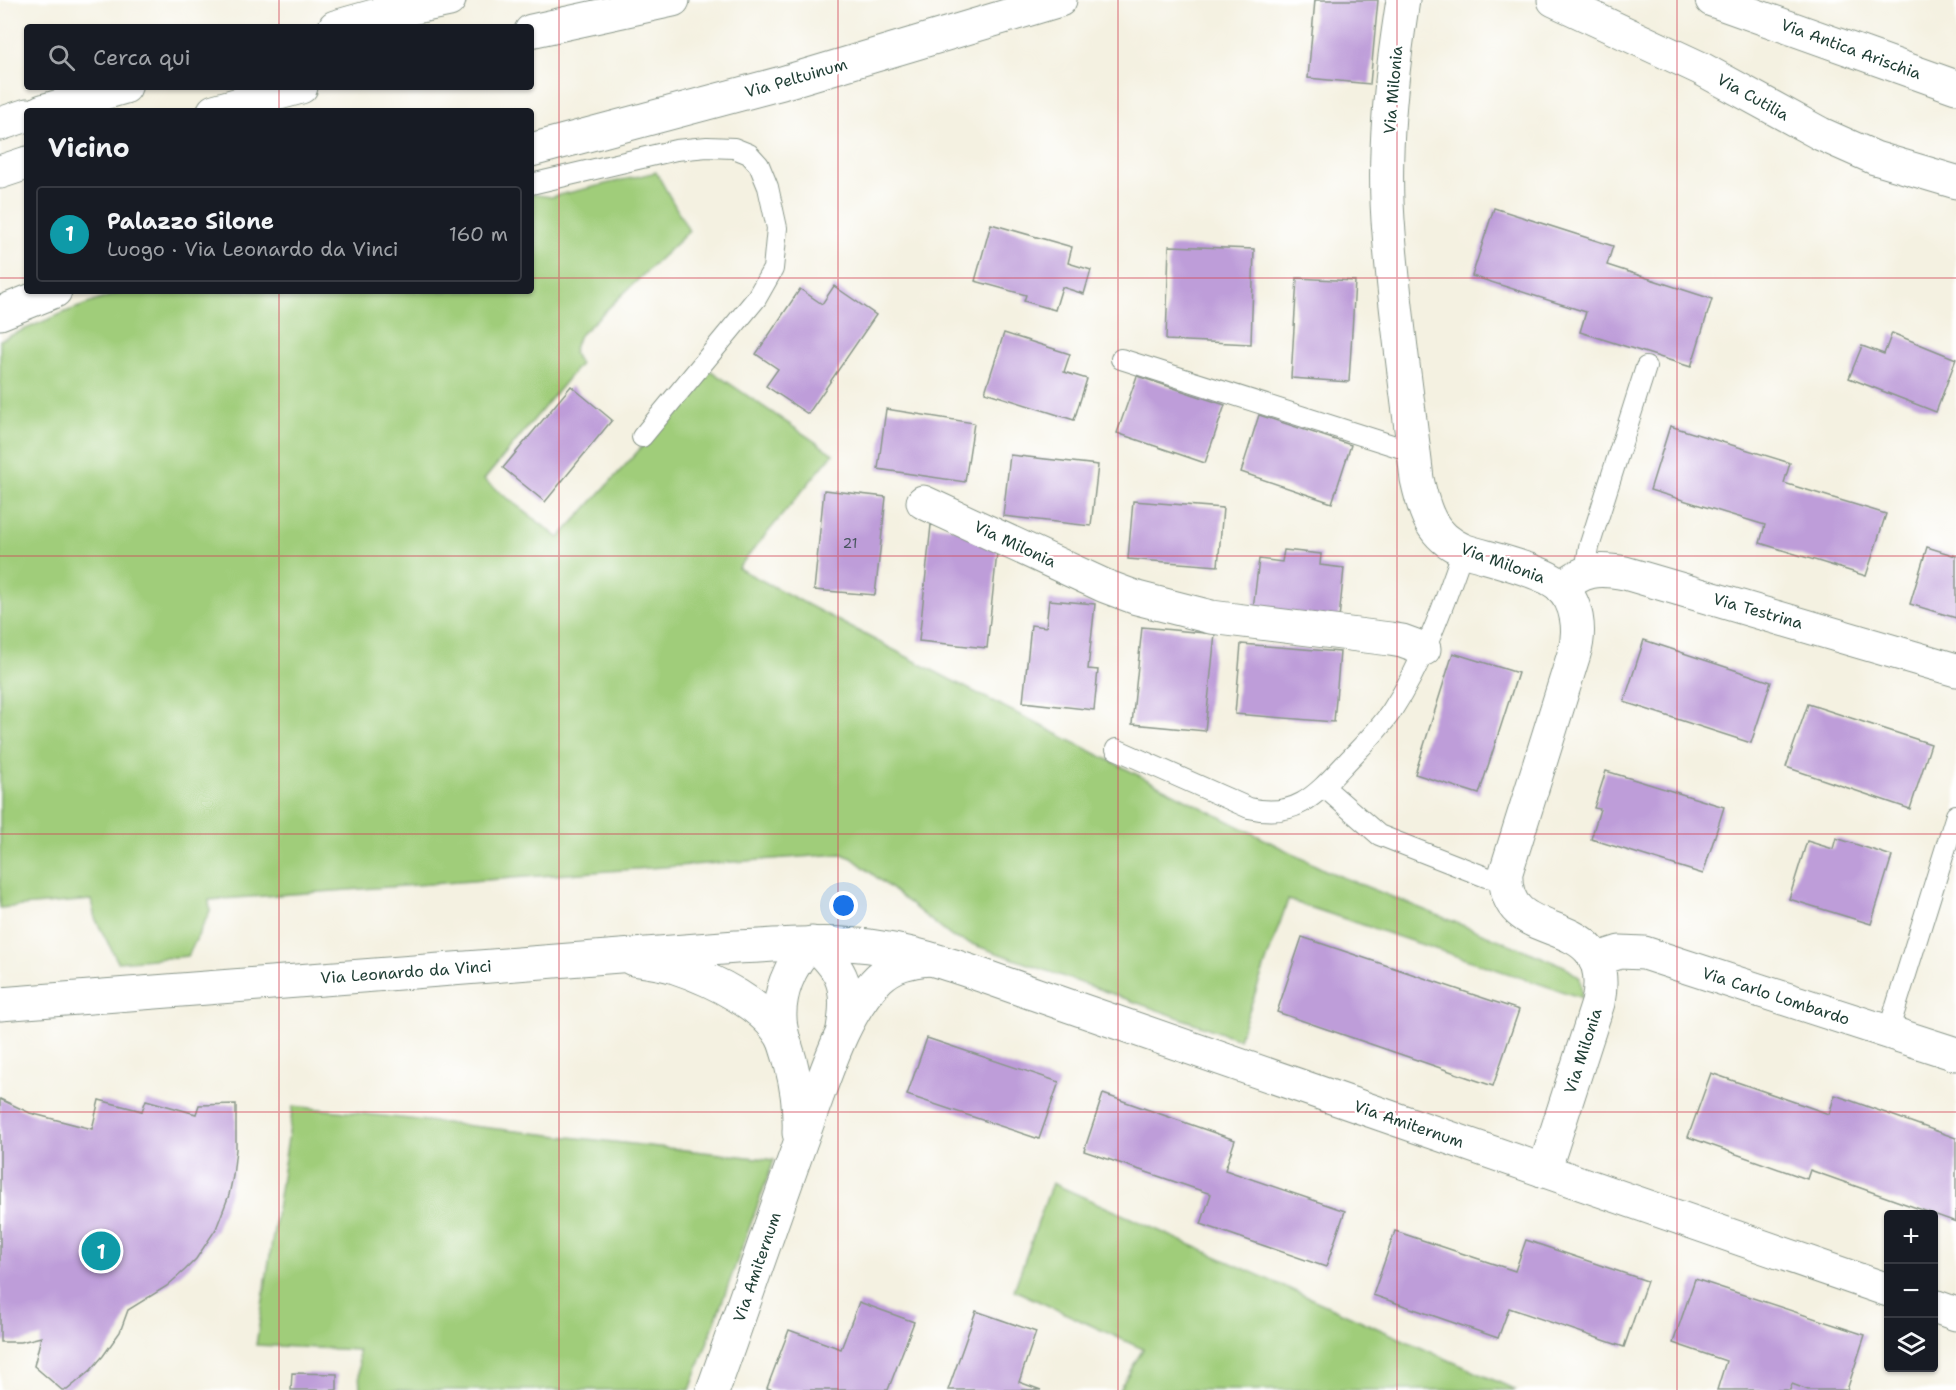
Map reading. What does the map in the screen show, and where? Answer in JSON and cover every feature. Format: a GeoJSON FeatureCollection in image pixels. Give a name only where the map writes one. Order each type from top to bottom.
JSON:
{"type":"FeatureCollection","features":[{"type":"Feature","properties":{"kind":"main road"},"geometry":{"type":"LineString","coordinates":[[346,24],[449,0]]}},
{"type":"Feature","properties":{"kind":"main road"},"geometry":{"type":"LineString","coordinates":[[534,30],[673,0]]}},
{"type":"Feature","properties":{"kind":"main road","name":"Via Peltuinum"},"geometry":{"type":"LineString","coordinates":[[534,149],[782,83],[1060,0]]}},
{"type":"Feature","properties":{"kind":"main road","name":"Via Milonia"},"geometry":{"type":"LineString","coordinates":[[1403,0],[1390,105],[1387,160],[1388,219],[1420,494],[1431,522],[1442,538],[1463,550],[1548,577],[1562,588],[1573,606],[1578,627],[1576,647],[1507,864],[1505,881]]}},
{"type":"Feature","properties":{"kind":"main road","name":"Via Cutilia"},"geometry":{"type":"LineString","coordinates":[[1554,0],[1700,68],[1821,134],[1875,158],[1956,182]]}},
{"type":"Feature","properties":{"kind":"main road","name":"Via Antica Arischia"},"geometry":{"type":"LineString","coordinates":[[1712,0],[1956,87]]}},
{"type":"Feature","properties":{"kind":"main road"},"geometry":{"type":"LineString","coordinates":[[52,108],[116,90]]}},
{"type":"Feature","properties":{"kind":"main road"},"geometry":{"type":"LineString","coordinates":[[225,108],[290,90]]}},
{"type":"Feature","properties":{"kind":"main road"},"geometry":{"type":"LineString","coordinates":[[0,124],[24,116]]}},
{"type":"Feature","properties":{"kind":"main road"},"geometry":{"type":"LineString","coordinates":[[0,172],[24,165]]}},
{"type":"Feature","properties":{"kind":"main road"},"geometry":{"type":"LineString","coordinates":[[0,313],[48,294]]}},
{"type":"Feature","properties":{"kind":"main road","name":"Via Milonia"},"geometry":{"type":"LineString","coordinates":[[923,502],[1105,586],[1137,598],[1211,617],[1390,639],[1424,649]]}},
{"type":"Feature","properties":{"kind":"main road"},"geometry":{"type":"LineString","coordinates":[[1562,588],[1578,575],[1589,571]]}},
{"type":"Feature","properties":{"kind":"main road","name":"Via Testrina"},"geometry":{"type":"LineString","coordinates":[[1589,571],[1625,573],[1956,670]]}},
{"type":"Feature","properties":{"kind":"main road"},"geometry":{"type":"LineString","coordinates":[[1505,881],[1511,901],[1522,915],[1574,936],[1589,949],[1595,960]]}},
{"type":"Feature","properties":{"kind":"main road"},"geometry":{"type":"LineString","coordinates":[[812,943],[834,963],[843,981],[845,1011],[841,1038]]}},
{"type":"Feature","properties":{"kind":"main road","name":"Via Leonardo da Vinci"},"geometry":{"type":"LineString","coordinates":[[0,1004],[812,943]]}},
{"type":"Feature","properties":{"kind":"main road","name":"Via Amiternum"},"geometry":{"type":"LineString","coordinates":[[800,1144],[798,1102],[780,1018],[781,998],[792,969],[812,943],[880,948],[929,959],[1047,998],[1884,1289]]}},
{"type":"Feature","properties":{"kind":"main road","name":"Via Carlo Lombardo"},"geometry":{"type":"LineString","coordinates":[[1595,960],[1620,952],[1644,953],[1956,1054]]}},
{"type":"Feature","properties":{"kind":"main road"},"geometry":{"type":"LineString","coordinates":[[617,956],[666,964],[712,983],[760,1012],[777,1029],[786,1045]]}},
{"type":"Feature","properties":{"kind":"main road","name":"Via Amiternum"},"geometry":{"type":"LineString","coordinates":[[713,1390],[800,1144],[841,1038],[856,1008],[881,976],[898,965],[929,959]]}},
{"type":"Feature","properties":{"kind":"main road","name":"Via Milonia"},"geometry":{"type":"LineString","coordinates":[[1544,1171],[1598,1003],[1600,981],[1595,960]]}},
{"type":"Feature","properties":{"kind":"main road"},"geometry":{"type":"LineString","coordinates":[[1938,1307],[1956,1314]]}},
{"type":"Feature","properties":{"kind":"lane"},"geometry":{"type":"LineString","coordinates":[[534,183],[676,150],[697,148],[734,148],[749,154],[759,165],[768,187],[777,228],[773,268],[756,299],[642,437]]}},
{"type":"Feature","properties":{"kind":"lane"},"geometry":{"type":"LineString","coordinates":[[1122,359],[1414,452]]}},
{"type":"Feature","properties":{"kind":"lane"},"geometry":{"type":"LineString","coordinates":[[1589,571],[1587,559],[1589,547],[1646,367]]}},
{"type":"Feature","properties":{"kind":"lane"},"geometry":{"type":"LineString","coordinates":[[1116,749],[1237,804],[1259,810],[1281,810],[1308,800],[1324,787],[1384,722],[1403,693],[1446,599],[1463,550]]}},
{"type":"Feature","properties":{"kind":"lane"},"geometry":{"type":"LineString","coordinates":[[1324,787],[1379,835],[1486,877],[1505,881]]}},
{"type":"Feature","properties":{"kind":"lane"},"geometry":{"type":"LineString","coordinates":[[1888,1032],[1956,815]]}},
{"type":"Feature","properties":{"kind":"green space"},"geometry":{"type":"Polygon","coordinates":[[[656,172],[689,231],[578,337],[573,352],[580,364],[484,480],[559,538],[711,371],[833,454],[738,568],[951,680],[1325,870],[1564,966],[1580,978],[1582,998],[1288,900],[1239,1039],[952,937],[852,858],[842,854],[209,900],[210,911],[188,956],[118,962],[95,918],[91,900],[0,908],[0,340],[68,311],[116,294],[534,294],[534,194],[551,197],[656,172]]]}},
{"type":"Feature","properties":{"kind":"green space"},"geometry":{"type":"Polygon","coordinates":[[[293,1106],[774,1160],[690,1390],[360,1390],[358,1350],[256,1345],[293,1106]]]}},
{"type":"Feature","properties":{"kind":"green space"},"geometry":{"type":"Polygon","coordinates":[[[1052,1183],[1516,1390],[1119,1390],[1143,1349],[1014,1290],[1052,1183]]]}},
{"type":"Feature","properties":{"kind":"building"},"geometry":{"type":"Polygon","coordinates":[[[1315,0],[1378,0],[1370,84],[1308,78],[1315,0]]]}},
{"type":"Feature","properties":{"kind":"building"},"geometry":{"type":"Polygon","coordinates":[[[1494,208],[1613,246],[1607,265],[1712,299],[1691,367],[1580,332],[1586,312],[1472,276],[1494,208]]]}},
{"type":"Feature","properties":{"kind":"building"},"geometry":{"type":"Polygon","coordinates":[[[991,224],[1072,247],[1068,263],[1091,270],[1084,294],[1062,287],[1055,310],[1024,301],[1026,295],[975,281],[991,224]]]}},
{"type":"Feature","properties":{"kind":"building"},"geometry":{"type":"Polygon","coordinates":[[[1169,246],[1254,249],[1251,344],[1166,340],[1169,246]]]}},
{"type":"Feature","properties":{"kind":"building"},"geometry":{"type":"Polygon","coordinates":[[[1297,278],[1355,281],[1349,382],[1291,378],[1297,278]]]}},
{"type":"Feature","properties":{"kind":"building"},"geometry":{"type":"Polygon","coordinates":[[[834,286],[876,315],[808,414],[766,386],[778,369],[756,354],[800,289],[822,304],[834,286]]]}},
{"type":"Feature","properties":{"kind":"building"},"geometry":{"type":"Polygon","coordinates":[[[1004,333],[1070,354],[1064,372],[1087,379],[1074,420],[985,392],[1004,333]]]}},
{"type":"Feature","properties":{"kind":"building"},"geometry":{"type":"Polygon","coordinates":[[[1892,333],[1956,359],[1936,412],[1849,378],[1862,346],[1884,354],[1892,333]]]}},
{"type":"Feature","properties":{"kind":"building"},"geometry":{"type":"Polygon","coordinates":[[[1137,376],[1225,405],[1205,463],[1117,433],[1137,376]]]}},
{"type":"Feature","properties":{"kind":"building"},"geometry":{"type":"Polygon","coordinates":[[[571,386],[612,420],[545,502],[503,468],[571,386]]]}},
{"type":"Feature","properties":{"kind":"building"},"geometry":{"type":"Polygon","coordinates":[[[886,409],[974,423],[965,482],[878,469],[886,409]]]}},
{"type":"Feature","properties":{"kind":"building"},"geometry":{"type":"Polygon","coordinates":[[[1259,415],[1351,445],[1332,503],[1241,472],[1259,415]]]}},
{"type":"Feature","properties":{"kind":"building"},"geometry":{"type":"Polygon","coordinates":[[[1670,426],[1790,463],[1784,483],[1886,514],[1866,576],[1760,543],[1765,525],[1650,490],[1670,426]]]}},
{"type":"Feature","properties":{"kind":"building"},"geometry":{"type":"Polygon","coordinates":[[[1010,455],[1098,465],[1091,526],[1003,516],[1010,455]]]}},
{"type":"Feature","properties":{"kind":"building"},"geometry":{"type":"Polygon","coordinates":[[[824,490],[886,497],[875,595],[814,590],[824,490]]]}},
{"type":"Feature","properties":{"kind":"building"},"geometry":{"type":"Polygon","coordinates":[[[1133,501],[1223,508],[1218,566],[1128,559],[1133,501]]]}},
{"type":"Feature","properties":{"kind":"building"},"geometry":{"type":"Polygon","coordinates":[[[931,525],[975,530],[998,543],[987,648],[919,641],[931,525]]]}},
{"type":"Feature","properties":{"kind":"building"},"geometry":{"type":"Polygon","coordinates":[[[1927,547],[1956,556],[1956,618],[1910,604],[1927,547]]]}},
{"type":"Feature","properties":{"kind":"building"},"geometry":{"type":"Polygon","coordinates":[[[1284,550],[1321,554],[1320,565],[1344,568],[1339,619],[1253,610],[1259,559],[1282,562],[1284,550]]]}},
{"type":"Feature","properties":{"kind":"building"},"geometry":{"type":"Polygon","coordinates":[[[1049,600],[1095,604],[1088,669],[1098,670],[1094,710],[1023,702],[1031,625],[1046,627],[1049,600]]]}},
{"type":"Feature","properties":{"kind":"building"},"geometry":{"type":"Polygon","coordinates":[[[1142,627],[1215,634],[1205,731],[1132,724],[1142,627]]]}},
{"type":"Feature","properties":{"kind":"building"},"geometry":{"type":"Polygon","coordinates":[[[1644,640],[1771,682],[1751,743],[1624,702],[1644,640]]]}},
{"type":"Feature","properties":{"kind":"building"},"geometry":{"type":"Polygon","coordinates":[[[1241,644],[1340,652],[1334,722],[1235,714],[1241,644]]]}},
{"type":"Feature","properties":{"kind":"building"},"geometry":{"type":"Polygon","coordinates":[[[1453,653],[1518,673],[1479,794],[1415,774],[1453,653]]]}},
{"type":"Feature","properties":{"kind":"building"},"geometry":{"type":"Polygon","coordinates":[[[1808,704],[1931,744],[1910,809],[1786,767],[1808,704]]]}},
{"type":"Feature","properties":{"kind":"building"},"geometry":{"type":"Polygon","coordinates":[[[1606,771],[1724,807],[1703,874],[1591,839],[1600,809],[1594,808],[1606,771]]]}},
{"type":"Feature","properties":{"kind":"building"},"geometry":{"type":"Polygon","coordinates":[[[1836,838],[1892,856],[1871,924],[1789,899],[1807,841],[1833,849],[1836,838]]]}},
{"type":"Feature","properties":{"kind":"building"},"geometry":{"type":"Polygon","coordinates":[[[1302,937],[1519,1010],[1493,1086],[1277,1012],[1302,937]]]}},
{"type":"Feature","properties":{"kind":"building"},"geometry":{"type":"Polygon","coordinates":[[[927,1038],[1059,1082],[1039,1139],[907,1095],[927,1038]]]}},
{"type":"Feature","properties":{"kind":"building"},"geometry":{"type":"Polygon","coordinates":[[[1711,1073],[1829,1114],[1835,1095],[1956,1138],[1956,1222],[1938,1216],[1938,1210],[1922,1210],[1810,1170],[1807,1179],[1688,1137],[1711,1073]]]}},
{"type":"Feature","properties":{"kind":"building"},"geometry":{"type":"Polygon","coordinates":[[[1103,1094],[1235,1140],[1225,1170],[1345,1211],[1326,1267],[1201,1224],[1211,1194],[1084,1151],[1103,1094]]]}},
{"type":"Feature","properties":{"kind":"building"},"geometry":{"type":"Polygon","coordinates":[[[0,1099],[30,1113],[92,1129],[99,1100],[142,1111],[146,1100],[196,1114],[199,1105],[236,1104],[236,1149],[233,1176],[229,1195],[216,1229],[196,1259],[185,1270],[167,1286],[128,1310],[120,1332],[103,1356],[91,1370],[67,1390],[62,1390],[34,1366],[41,1337],[21,1342],[0,1342],[0,1099]]]}},
{"type":"Feature","properties":{"kind":"building"},"geometry":{"type":"Polygon","coordinates":[[[1395,1231],[1515,1271],[1526,1240],[1647,1281],[1624,1347],[1509,1308],[1498,1338],[1373,1295],[1395,1231]]]}},
{"type":"Feature","properties":{"kind":"building"},"geometry":{"type":"Polygon","coordinates":[[[1695,1279],[1865,1335],[1847,1390],[1808,1390],[1792,1384],[1790,1390],[1717,1390],[1726,1361],[1673,1343],[1695,1279]]]}},
{"type":"Feature","properties":{"kind":"building"},"geometry":{"type":"Polygon","coordinates":[[[859,1302],[914,1322],[888,1390],[773,1390],[767,1388],[789,1330],[841,1349],[859,1302]]]}},
{"type":"Feature","properties":{"kind":"building"},"geometry":{"type":"Polygon","coordinates":[[[976,1311],[1036,1332],[1019,1382],[1041,1390],[948,1390],[976,1311]]]}},
{"type":"Feature","properties":{"kind":"building"},"geometry":{"type":"Polygon","coordinates":[[[292,1373],[337,1374],[337,1390],[291,1390],[292,1373]]]}},
{"type":"Feature","properties":{"kind":"place","name":"Palazzo Silone"},"geometry":{"type":"Point","coordinates":[101,1251]}}]}
